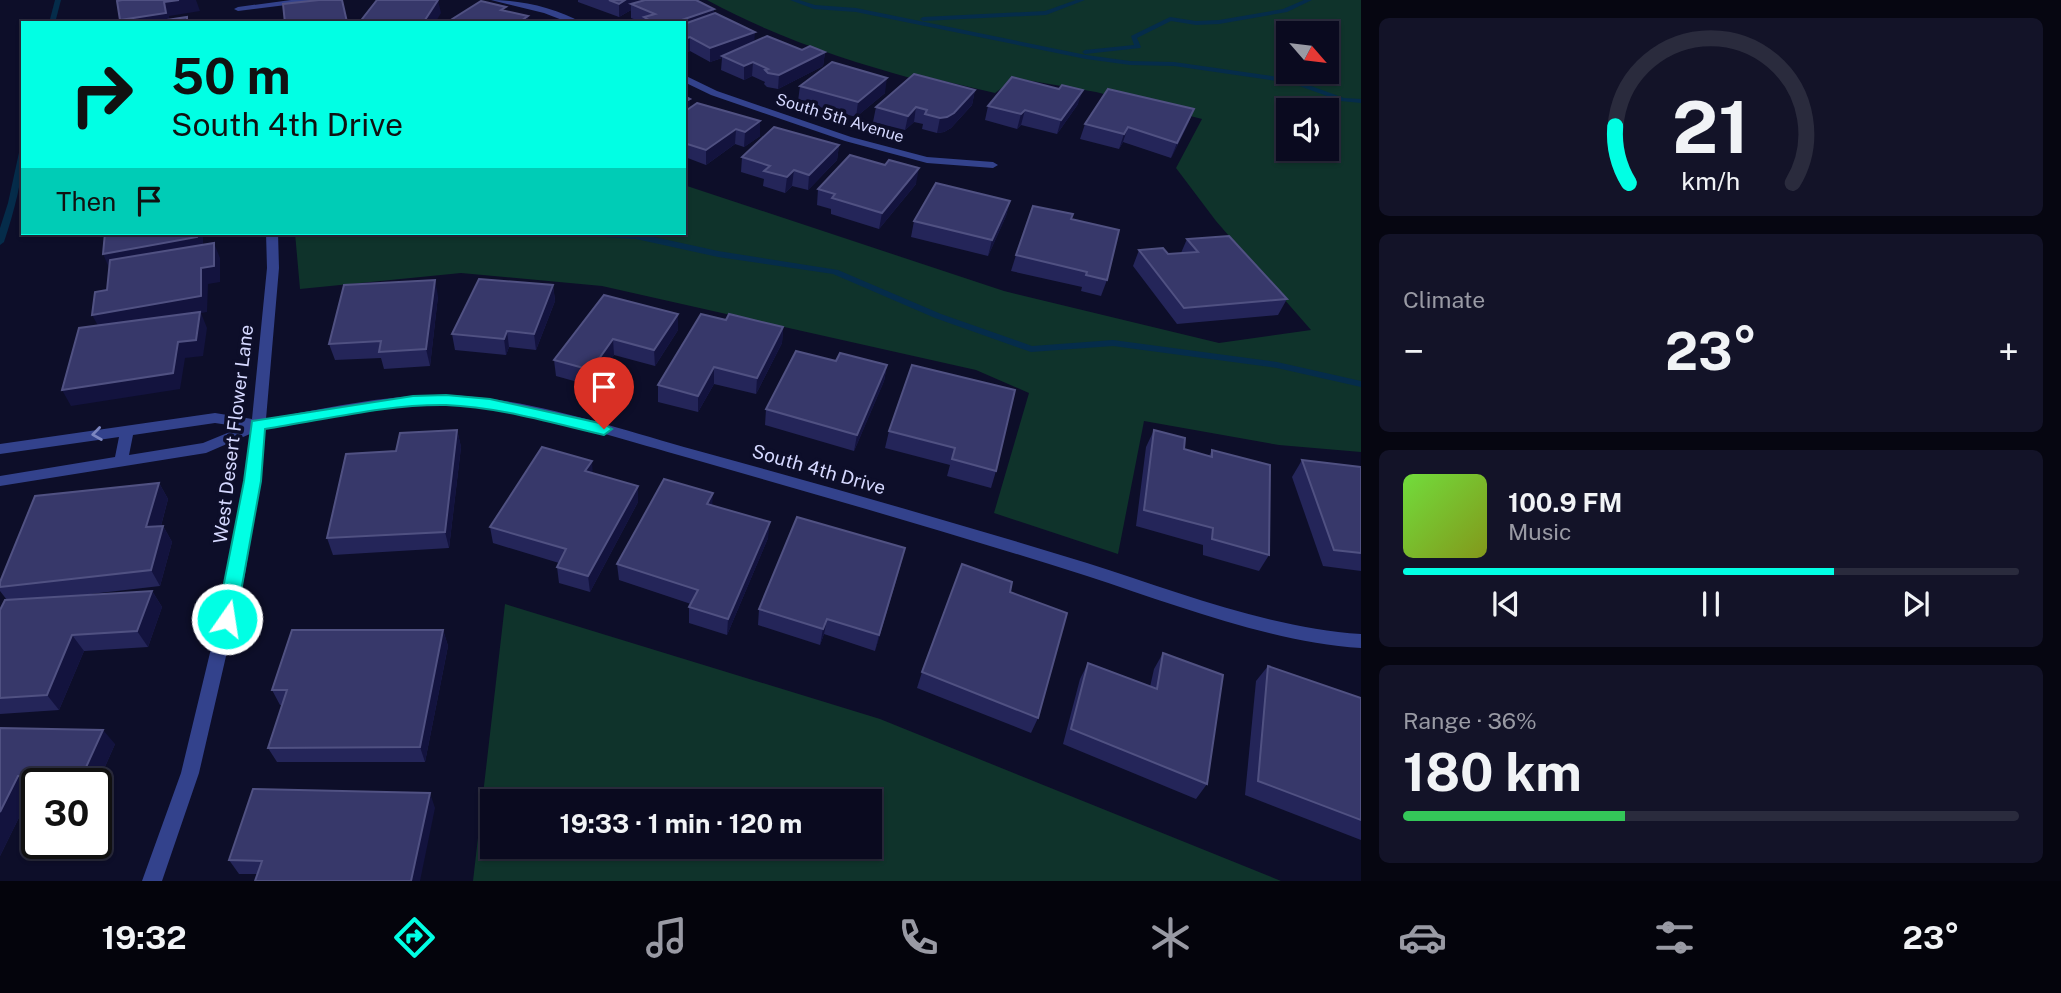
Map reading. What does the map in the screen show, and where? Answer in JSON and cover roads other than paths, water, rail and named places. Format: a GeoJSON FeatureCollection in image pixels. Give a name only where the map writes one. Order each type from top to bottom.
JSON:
{"type":"FeatureCollection","features":[{"type":"Feature","properties":{"kind":"street"},"geometry":{"type":"LineString","coordinates":[[237,8],[310,0]]}},
{"type":"Feature","properties":{"kind":"street"},"geometry":{"type":"LineString","coordinates":[[495,0],[545,11],[572,21]]}},
{"type":"Feature","properties":{"kind":"street","name":"South 5th Avenue"},"geometry":{"type":"LineString","coordinates":[[686,79],[714,93],[782,118],[859,142],[927,160],[993,165]]}},
{"type":"Feature","properties":{"kind":"street","name":"West Desert Flower Lane"},"geometry":{"type":"LineString","coordinates":[[152,881],[190,774],[237,574],[253,481],[274,268],[272,235]]}},
{"type":"Feature","properties":{"kind":"street","name":"South 4th Drive"},"geometry":{"type":"LineString","coordinates":[[0,481],[206,448],[258,425],[413,401],[446,400],[490,404],[577,422],[913,515],[1234,616],[1330,639],[1361,641]]}},
{"type":"Feature","properties":{"kind":"street","name":"South 4th Drive"},"geometry":{"type":"LineString","coordinates":[[0,449],[215,418],[258,425]]}},
{"type":"Feature","properties":{"kind":"street"},"geometry":{"type":"LineString","coordinates":[[121,461],[127,430]]}},
{"type":"Feature","properties":{"kind":"waterway"},"geometry":{"type":"LineString","coordinates":[[53,21],[58,0]]}},
{"type":"Feature","properties":{"kind":"waterway"},"geometry":{"type":"LineString","coordinates":[[793,0],[814,7],[856,10],[903,19]]}},
{"type":"Feature","properties":{"kind":"waterway"},"geometry":{"type":"LineString","coordinates":[[923,19],[1046,13],[1082,0]]}},
{"type":"Feature","properties":{"kind":"waterway"},"geometry":{"type":"LineString","coordinates":[[1085,52],[1138,47],[1133,37],[1170,19],[1196,23],[1219,22],[1285,11],[1309,0]]}},
{"type":"Feature","properties":{"kind":"waterway"},"geometry":{"type":"LineString","coordinates":[[896,19],[1086,57],[1130,63],[1174,64],[1292,81],[1343,100],[1361,101]]}},
{"type":"Feature","properties":{"kind":"waterway"},"geometry":{"type":"LineString","coordinates":[[0,242],[21,160]]}},
{"type":"Feature","properties":{"kind":"waterway"},"geometry":{"type":"LineString","coordinates":[[620,235],[718,254],[835,272],[938,316],[1031,349],[1113,343],[1277,365],[1361,384]]}}]}
